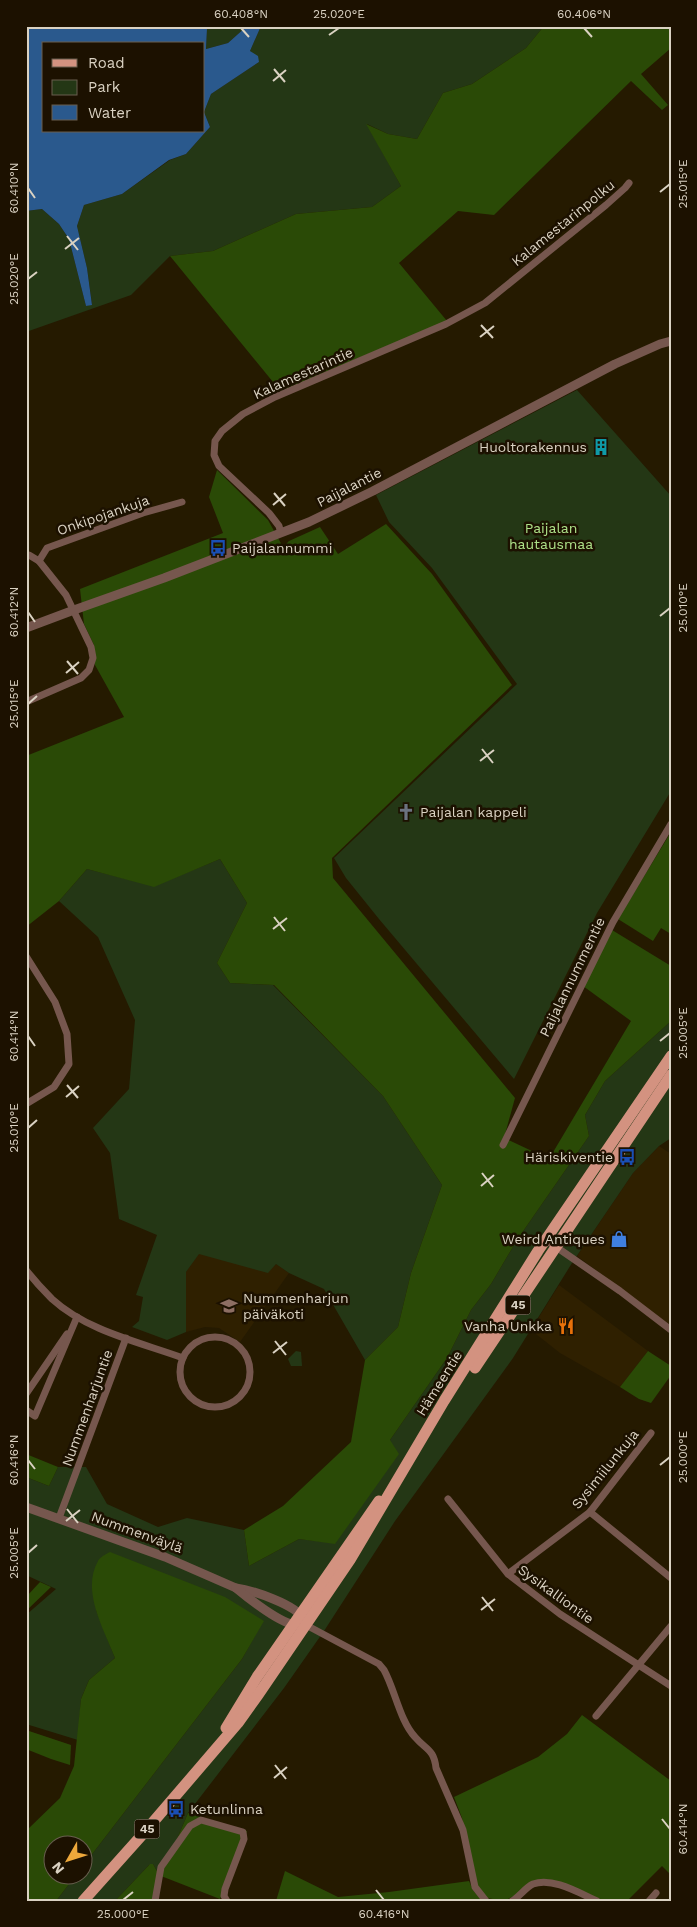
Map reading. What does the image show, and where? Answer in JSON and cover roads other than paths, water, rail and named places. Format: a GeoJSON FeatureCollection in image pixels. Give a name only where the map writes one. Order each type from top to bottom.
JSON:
{"type":"FeatureCollection","features":[{"type":"Feature","properties":{"kind":"main road","name":"Hämeentie"},"geometry":{"type":"LineString","coordinates":[[83,1901],[238,1723],[350,1560],[444,1401],[546,1240],[671,1056]]}},
{"type":"Feature","properties":{"kind":"main road","name":"Hämeentie"},"geometry":{"type":"LineString","coordinates":[[415,1452],[450,1405],[671,1074]]}},
{"type":"Feature","properties":{"kind":"main road","name":"Hämeentie"},"geometry":{"type":"LineString","coordinates":[[209,1755],[300,1613],[360,1526],[408,1464]]}},
{"type":"Feature","properties":{"kind":"street","name":"Kalamestarinpolku"},"geometry":{"type":"LineString","coordinates":[[512,281],[606,205],[629,183]]}},
{"type":"Feature","properties":{"kind":"street","name":"Kalamestarintie"},"geometry":{"type":"LineString","coordinates":[[281,533],[279,526],[269,513],[219,466],[214,455],[215,441],[222,431],[243,414],[275,397],[454,320],[485,303],[512,281]]}},
{"type":"Feature","properties":{"kind":"street","name":"Paijalantie"},"geometry":{"type":"LineString","coordinates":[[26,628],[164,578],[309,522],[373,491],[615,364],[660,344],[671,342]]}},
{"type":"Feature","properties":{"kind":"street","name":"Onkipojankuja"},"geometry":{"type":"LineString","coordinates":[[39,561],[48,548],[143,513],[182,502]]}},
{"type":"Feature","properties":{"kind":"street"},"geometry":{"type":"LineString","coordinates":[[26,556],[29,555],[39,561],[66,595],[91,647],[93,658],[89,670],[81,678],[26,702]]}},
{"type":"Feature","properties":{"kind":"street","name":"Paijalannummentie"},"geometry":{"type":"LineString","coordinates":[[503,1145],[613,922],[671,824]]}},
{"type":"Feature","properties":{"kind":"street"},"geometry":{"type":"LineString","coordinates":[[26,956],[55,1002],[67,1034],[69,1064],[54,1087],[26,1104]]}},
{"type":"Feature","properties":{"kind":"street"},"geometry":{"type":"LineString","coordinates":[[546,1240],[671,1330]]}},
{"type":"Feature","properties":{"kind":"street","name":"Nummenharjuntie"},"geometry":{"type":"LineString","coordinates":[[26,1270],[53,1300],[77,1316],[126,1338],[59,1518]]}},
{"type":"Feature","properties":{"kind":"street"},"geometry":{"type":"LineString","coordinates":[[26,1410],[35,1416],[77,1316]]}},
{"type":"Feature","properties":{"kind":"street"},"geometry":{"type":"LineString","coordinates":[[26,1394],[72,1326]]}},
{"type":"Feature","properties":{"kind":"street"},"geometry":{"type":"LineString","coordinates":[[216,1337],[228,1340],[241,1350],[248,1364],[249,1377],[244,1390],[234,1401],[221,1407],[199,1404],[189,1396],[182,1384],[180,1370],[183,1358],[191,1347],[203,1339],[216,1337]]}},
{"type":"Feature","properties":{"kind":"street"},"geometry":{"type":"LineString","coordinates":[[126,1338],[183,1358]]}},
{"type":"Feature","properties":{"kind":"street","name":"Sysimiilunkuja"},"geometry":{"type":"LineString","coordinates":[[508,1574],[590,1512],[650,1433]]}},
{"type":"Feature","properties":{"kind":"street","name":"Sysikalliontie"},"geometry":{"type":"LineString","coordinates":[[448,1498],[508,1574],[560,1614],[671,1686]]}},
{"type":"Feature","properties":{"kind":"street","name":"Nummenväylä"},"geometry":{"type":"LineString","coordinates":[[26,1507],[166,1557],[236,1588],[292,1625]]}},
{"type":"Feature","properties":{"kind":"street"},"geometry":{"type":"LineString","coordinates":[[590,1512],[671,1578]]}},
{"type":"Feature","properties":{"kind":"street","name":"Nummenväylä"},"geometry":{"type":"LineString","coordinates":[[236,1588],[245,1589],[300,1613]]}},
{"type":"Feature","properties":{"kind":"street"},"geometry":{"type":"LineString","coordinates":[[300,1613],[306,1625]]}},
{"type":"Feature","properties":{"kind":"street"},"geometry":{"type":"LineString","coordinates":[[292,1625],[306,1625],[379,1664],[384,1670],[408,1728],[416,1738],[430,1749],[435,1760],[436,1768],[463,1830],[475,1887],[486,1901]]}},
{"type":"Feature","properties":{"kind":"street"},"geometry":{"type":"LineString","coordinates":[[596,1716],[671,1626]]}},
{"type":"Feature","properties":{"kind":"street"},"geometry":{"type":"LineString","coordinates":[[155,1901],[161,1867],[190,1826],[201,1820],[243,1832],[244,1840],[224,1889],[224,1896],[227,1901]]}},
{"type":"Feature","properties":{"kind":"street"},"geometry":{"type":"LineString","coordinates":[[512,1901],[532,1885],[546,1882],[596,1901]]}},
{"type":"Feature","properties":{"kind":"street"},"geometry":{"type":"LineString","coordinates":[[649,1901],[656,1893]]}},
{"type":"Feature","properties":{"kind":"water"},"geometry":{"type":"Polygon","coordinates":[[[26,26],[205,26],[207,29],[206,49],[228,43],[247,26],[261,26],[250,51],[258,56],[259,62],[211,94],[205,109],[205,42],[42,42],[42,132],[205,132],[205,114],[210,127],[186,154],[169,160],[122,194],[84,205],[77,226],[87,268],[92,305],[86,306],[69,239],[59,224],[42,209],[26,211],[26,26]]]}},
{"type":"Feature","properties":{"kind":"place","name":"Huoltorakennus"},"geometry":{"type":"Point","coordinates":[601,447]}},
{"type":"Feature","properties":{"kind":"place","name":"Paijalannummi"},"geometry":{"type":"Point","coordinates":[218,548]}},
{"type":"Feature","properties":{"kind":"place","name":"Paijalan kappeli"},"geometry":{"type":"Point","coordinates":[406,812]}},
{"type":"Feature","properties":{"kind":"place","name":"Häriskiventie"},"geometry":{"type":"Point","coordinates":[627,1157]}},
{"type":"Feature","properties":{"kind":"place","name":"Weird Antiques"},"geometry":{"type":"Point","coordinates":[619,1239]}},
{"type":"Feature","properties":{"kind":"place","name":"Nummenharjun päiväkoti"},"geometry":{"type":"Point","coordinates":[229,1306]}},
{"type":"Feature","properties":{"kind":"place","name":"Vanha Unkka"},"geometry":{"type":"Point","coordinates":[566,1326]}},
{"type":"Feature","properties":{"kind":"place","name":"Ketunlinna"},"geometry":{"type":"Point","coordinates":[176,1809]}},
{"type":"Feature","properties":{"kind":"park label","name":"Paijalan hautausmaa"},"geometry":{"type":"Point","coordinates":[551,536]}}]}
